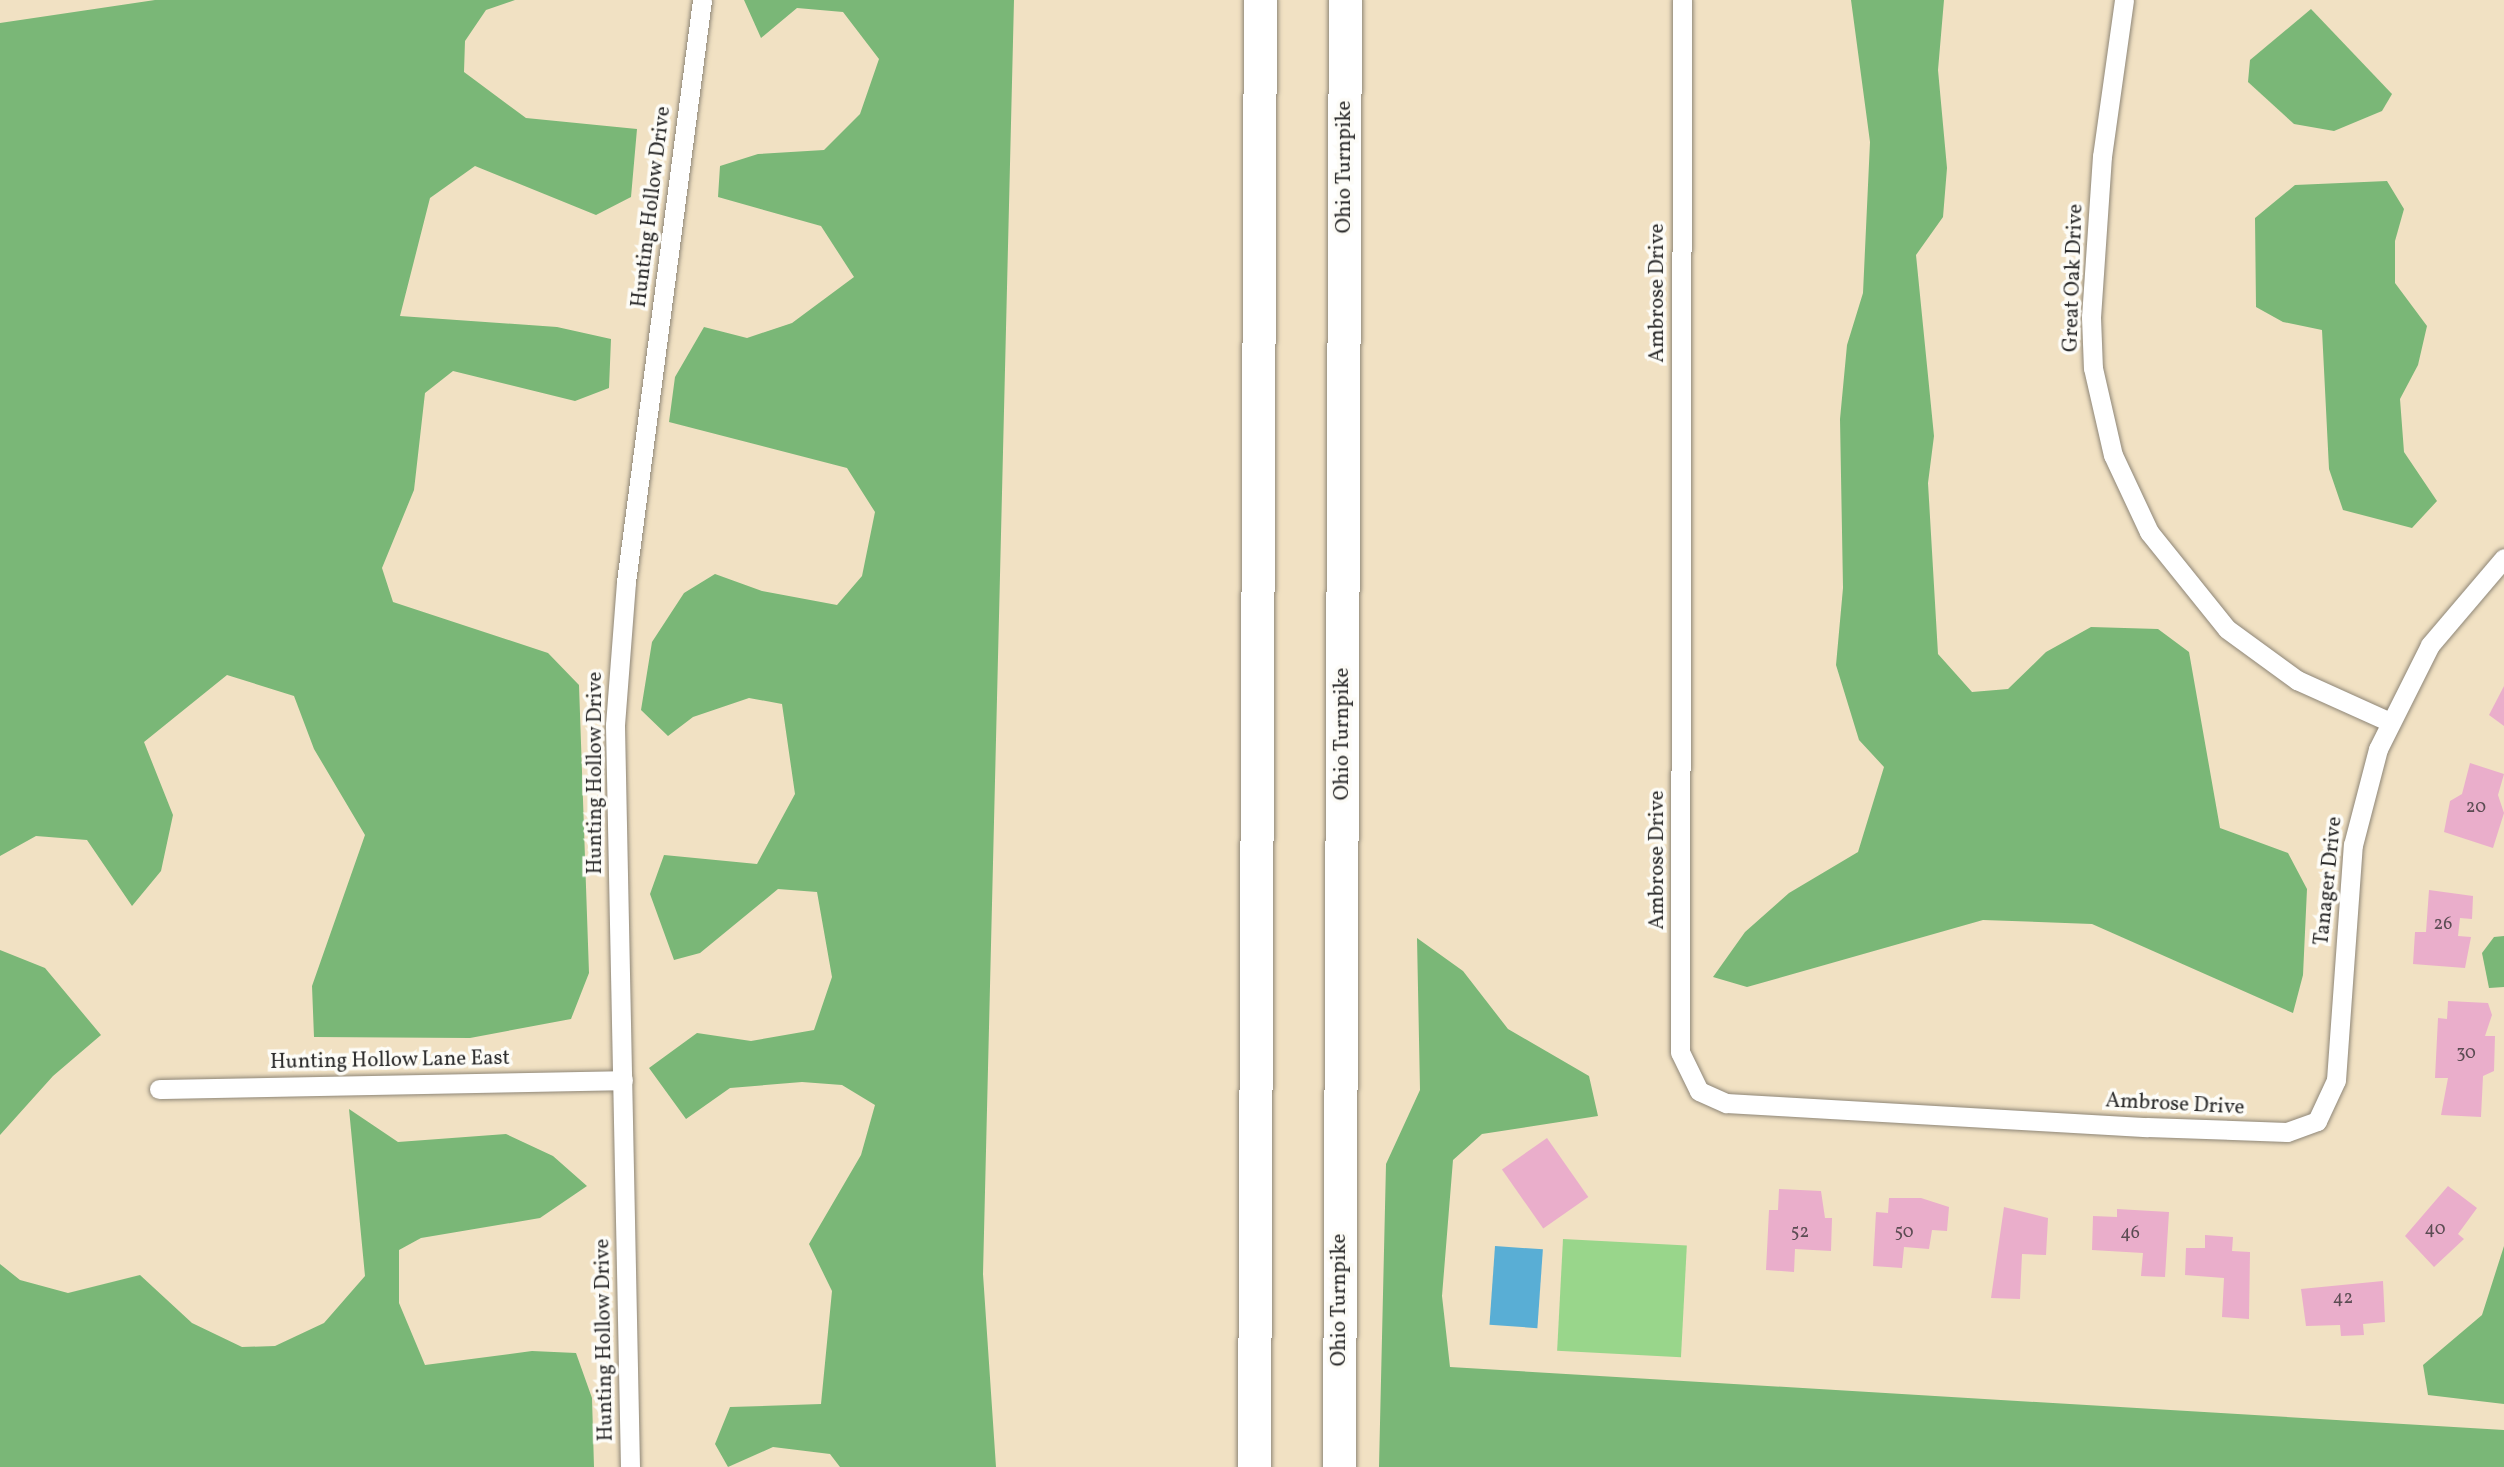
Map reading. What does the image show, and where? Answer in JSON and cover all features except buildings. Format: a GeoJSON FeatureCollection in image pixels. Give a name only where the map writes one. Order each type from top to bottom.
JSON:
{"type":"FeatureCollection","features":[{"type":"Feature","properties":{"kind":"highway"},"geometry":{"type":"LineString","coordinates":[[1254,1467],[1260,0]]}},
{"type":"Feature","properties":{"kind":"highway","name":"Ohio Turnpike"},"geometry":{"type":"LineString","coordinates":[[1339,1467],[1345,0]]}},
{"type":"Feature","properties":{"kind":"street","name":"Hunting Hollow Drive"},"geometry":{"type":"LineString","coordinates":[[630,1467],[618,667],[702,0]]}},
{"type":"Feature","properties":{"kind":"street","name":"Ambrose Drive"},"geometry":{"type":"LineString","coordinates":[[1682,0],[1680,1052],[1690,1081],[1713,1098],[1740,1103],[2265,1132],[2317,1121]]}},
{"type":"Feature","properties":{"kind":"street","name":"Great Oak Drive"},"geometry":{"type":"LineString","coordinates":[[2124,0],[2102,156],[2091,317],[2093,368],[2113,455],[2149,532],[2227,629],[2297,680],[2388,721]]}},
{"type":"Feature","properties":{"kind":"street","name":"Tanager Drive"},"geometry":{"type":"LineString","coordinates":[[2317,1121],[2336,1080],[2353,845],[2388,721],[2430,645],[2504,558]]}},
{"type":"Feature","properties":{"kind":"street","name":"Hunting Hollow Lane East"},"geometry":{"type":"LineString","coordinates":[[159,1089],[623,1080]]}},
{"type":"Feature","properties":{"kind":"green space"},"geometry":{"type":"Polygon","coordinates":[[[155,0],[515,0],[486,10],[465,41],[464,72],[526,118],[637,129],[631,197],[596,215],[475,166],[430,198],[400,316],[557,327],[611,339],[609,388],[575,401],[453,371],[425,393],[414,490],[382,568],[393,602],[548,653],[579,685],[589,973],[571,1019],[470,1038],[314,1037],[312,986],[365,835],[314,749],[294,696],[227,675],[144,742],[173,815],[161,871],[132,906],[87,840],[36,836],[0,856],[0,23],[155,0]]]}},
{"type":"Feature","properties":{"kind":"green space"},"geometry":{"type":"Polygon","coordinates":[[[744,0],[1014,0],[983,1274],[996,1467],[840,1467],[830,1454],[773,1447],[728,1467],[715,1444],[730,1407],[821,1404],[832,1291],[809,1244],[861,1155],[875,1105],[842,1085],[802,1082],[730,1088],[686,1119],[649,1068],[697,1033],[751,1041],[814,1030],[832,977],[817,892],[778,889],[700,953],[674,960],[650,894],[664,855],[757,864],[795,794],[782,704],[749,698],[693,717],[668,736],[641,710],[652,642],[684,593],[715,574],[762,591],[837,605],[862,576],[875,512],[847,468],[669,422],[675,377],[704,327],[747,338],[792,323],[854,277],[821,226],[718,197],[720,166],[758,154],[824,150],[860,114],[879,59],[843,12],[797,8],[761,38],[744,0]]]}},
{"type":"Feature","properties":{"kind":"green space"},"geometry":{"type":"Polygon","coordinates":[[[1851,0],[1944,0],[1938,70],[1947,168],[1943,217],[1916,255],[1934,436],[1928,483],[1938,654],[1972,692],[2008,689],[2046,652],[2091,627],[2158,629],[2189,652],[2220,828],[2288,853],[2307,889],[2303,975],[2293,1013],[2092,924],[1983,920],[1747,987],[1713,977],[1745,932],[1789,893],[1858,852],[1884,767],[1859,740],[1836,665],[1843,588],[1840,419],[1847,345],[1863,293],[1870,142],[1851,0]]]}},
{"type":"Feature","properties":{"kind":"green space"},"geometry":{"type":"Polygon","coordinates":[[[2311,9],[2392,94],[2382,111],[2334,131],[2294,124],[2248,82],[2250,60],[2311,9]]]}},
{"type":"Feature","properties":{"kind":"green space"},"geometry":{"type":"Polygon","coordinates":[[[2387,181],[2404,209],[2395,241],[2395,283],[2427,326],[2418,365],[2400,399],[2404,452],[2437,501],[2412,528],[2343,510],[2329,469],[2322,330],[2283,322],[2256,307],[2255,218],[2295,185],[2387,181]]]}},
{"type":"Feature","properties":{"kind":"green space"},"geometry":{"type":"Polygon","coordinates":[[[2504,936],[2504,987],[2489,988],[2482,953],[2494,937],[2504,936]]]}},
{"type":"Feature","properties":{"kind":"green space"},"geometry":{"type":"Polygon","coordinates":[[[1417,938],[1463,971],[1508,1029],[1589,1076],[1598,1116],[1482,1134],[1453,1160],[1442,1296],[1450,1367],[2504,1430],[2504,1467],[1379,1467],[1386,1164],[1420,1090],[1417,938]]]}},
{"type":"Feature","properties":{"kind":"green space"},"geometry":{"type":"Polygon","coordinates":[[[0,950],[45,968],[101,1035],[53,1076],[0,1135],[0,950]]]}},
{"type":"Feature","properties":{"kind":"green space"},"geometry":{"type":"Polygon","coordinates":[[[349,1109],[398,1142],[506,1134],[553,1156],[587,1186],[540,1218],[421,1238],[399,1250],[399,1303],[425,1365],[532,1351],[576,1353],[592,1398],[594,1467],[0,1467],[0,1264],[20,1280],[68,1293],[140,1275],[192,1323],[242,1347],[275,1346],[324,1323],[365,1276],[349,1109]]]}},
{"type":"Feature","properties":{"kind":"green space"},"geometry":{"type":"Polygon","coordinates":[[[1563,1239],[1687,1245],[1681,1357],[1557,1351],[1563,1239]]]}},
{"type":"Feature","properties":{"kind":"green space"},"geometry":{"type":"Polygon","coordinates":[[[2504,1246],[2504,1404],[2428,1395],[2423,1365],[2482,1315],[2504,1246]]]}},
{"type":"Feature","properties":{"kind":"water"},"geometry":{"type":"Polygon","coordinates":[[[1495,1246],[1543,1249],[1537,1328],[1489,1325],[1495,1246]]]}}]}
